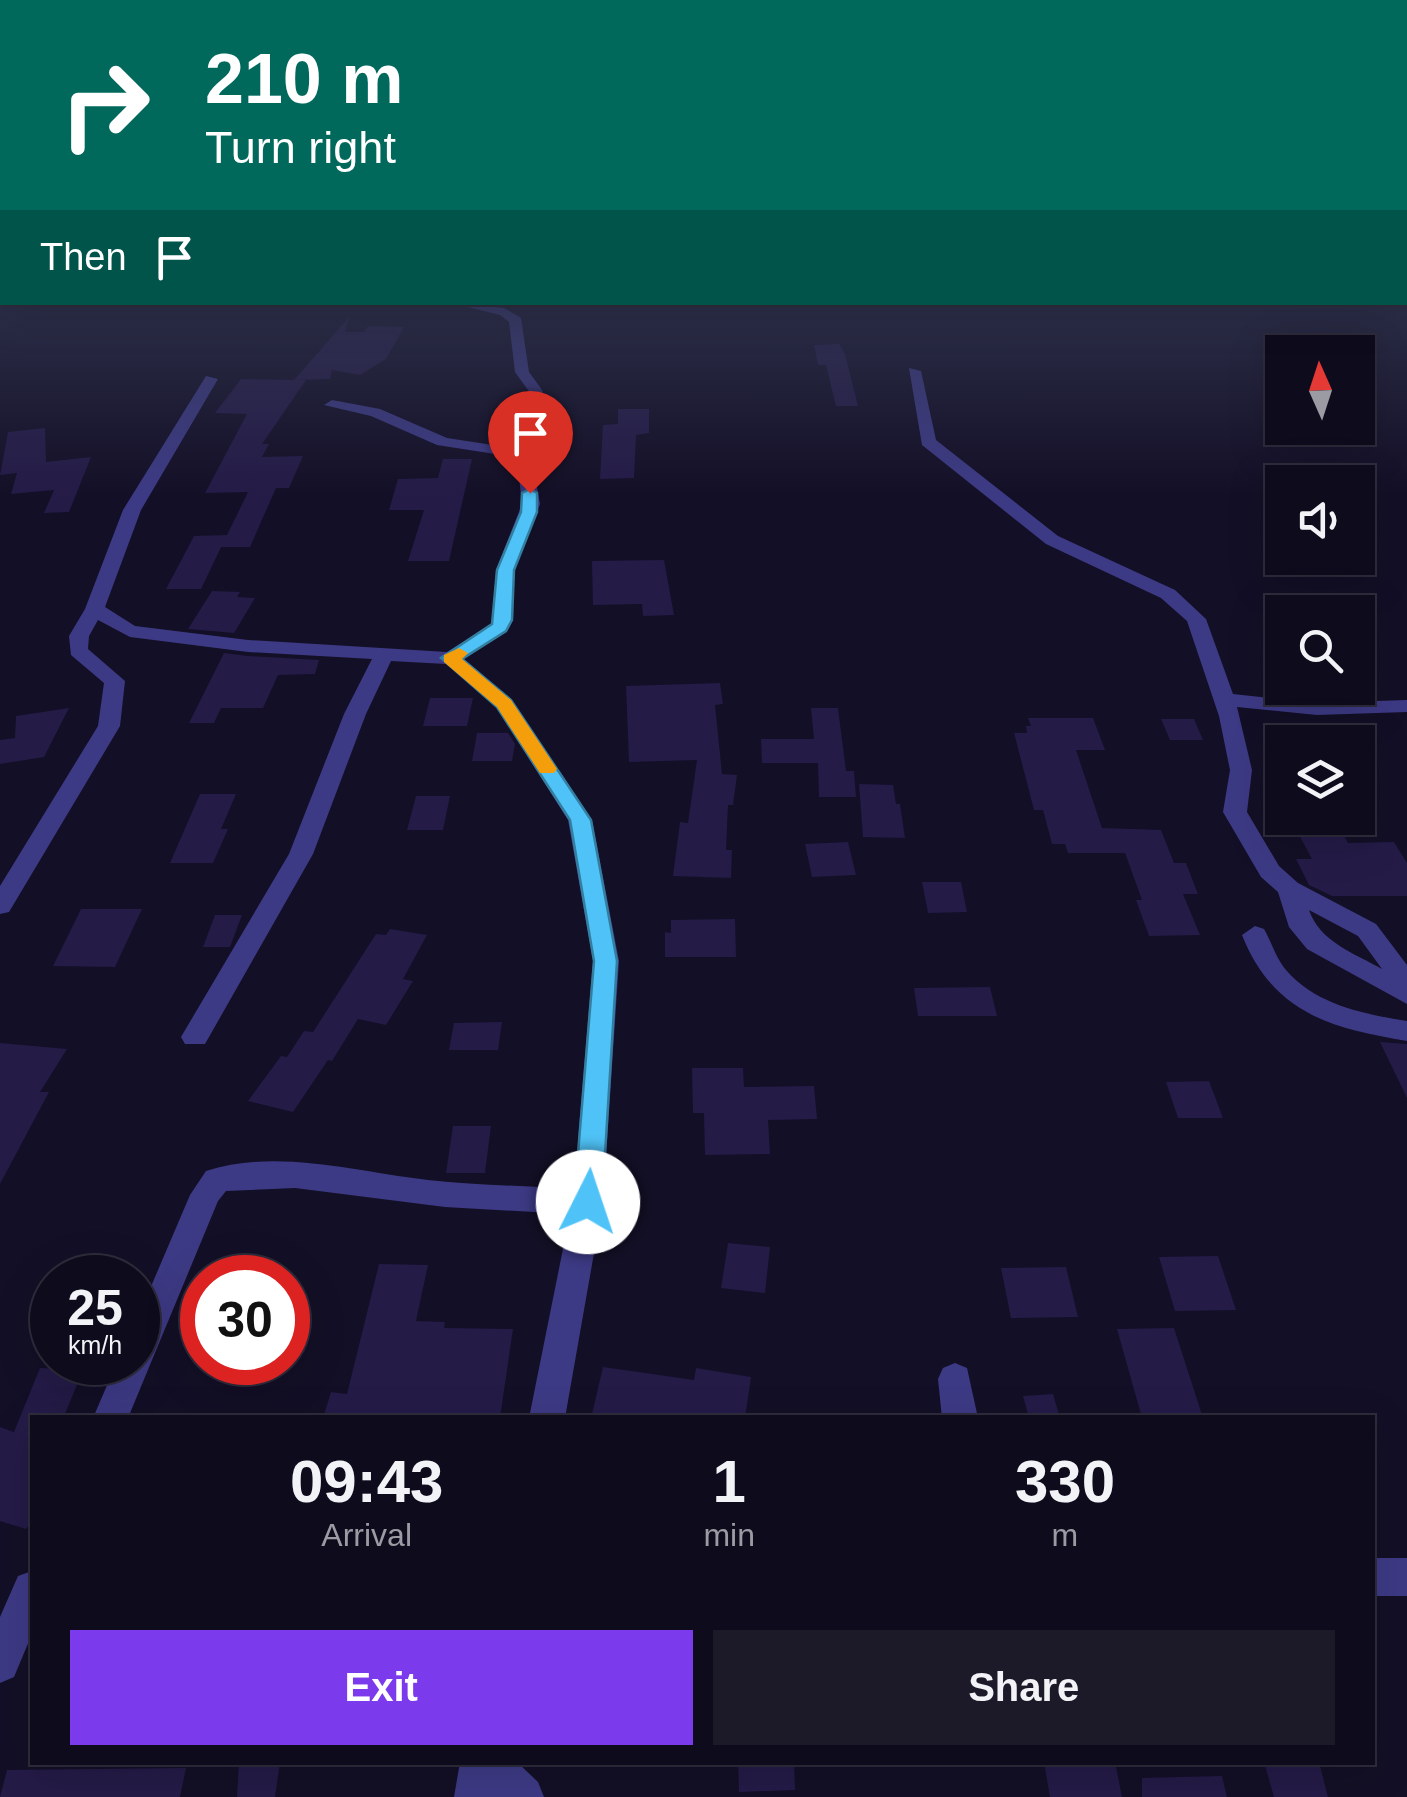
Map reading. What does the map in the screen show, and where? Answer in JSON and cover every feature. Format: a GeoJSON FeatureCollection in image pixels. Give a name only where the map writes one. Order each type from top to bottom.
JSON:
{"type":"FeatureCollection","features":[{"type":"Feature","properties":{"kind":"street"},"geometry":{"type":"LineString","coordinates":[[95,609],[130,631],[248,646],[384,655],[450,658],[500,628],[504,620],[506,570],[531,504],[527,476],[547,432],[535,390],[522,372],[517,328]]}},
{"type":"Feature","properties":{"kind":"street"},"geometry":{"type":"LineString","coordinates":[[914,371],[928,442],[1052,540],[1168,594],[1196,619],[1224,699],[1240,770],[1235,812],[1270,871],[1289,888],[1367,930],[1407,984]]}},
{"type":"Feature","properties":{"kind":"street"},"geometry":{"type":"LineString","coordinates":[[0,906],[108,726],[115,682],[78,651],[79,636],[95,609],[132,510],[211,379]]}},
{"type":"Feature","properties":{"kind":"street"},"geometry":{"type":"LineString","coordinates":[[332,405],[376,412],[443,442],[500,450],[527,476]]}},
{"type":"Feature","properties":{"kind":"street"},"geometry":{"type":"LineString","coordinates":[[195,1037],[300,854],[355,714],[384,655]]}},
{"type":"Feature","properties":{"kind":"street"},"geometry":{"type":"LineString","coordinates":[[450,658],[504,704],[580,820],[606,961],[588,1202],[548,1415]]}},
{"type":"Feature","properties":{"kind":"street"},"geometry":{"type":"LineString","coordinates":[[1224,699],[1317,709],[1407,706]]}},
{"type":"Feature","properties":{"kind":"street"},"geometry":{"type":"LineString","coordinates":[[1289,888],[1302,927],[1316,944],[1407,995]]}},
{"type":"Feature","properties":{"kind":"street"},"geometry":{"type":"LineString","coordinates":[[1255,935],[1260,952],[1284,988],[1307,1004],[1364,1024],[1407,1032]]}},
{"type":"Feature","properties":{"kind":"street"},"geometry":{"type":"LineString","coordinates":[[160,1302],[205,1195],[217,1180],[242,1175],[321,1178],[426,1192],[588,1202]]}},
{"type":"Feature","properties":{"kind":"street"},"geometry":{"type":"LineString","coordinates":[[955,1380],[960,1415]]}},
{"type":"Feature","properties":{"kind":"street"},"geometry":{"type":"LineString","coordinates":[[111,1415],[125,1385]]}},
{"type":"Feature","properties":{"kind":"street"},"geometry":{"type":"LineString","coordinates":[[1375,1577],[1407,1577]]}},
{"type":"Feature","properties":{"kind":"street"},"geometry":{"type":"LineString","coordinates":[[4,1642],[30,1594]]}},
{"type":"Feature","properties":{"kind":"street"},"geometry":{"type":"LineString","coordinates":[[475,1797],[482,1765]]}},
{"type":"Feature","properties":{"kind":"street"},"geometry":{"type":"LineString","coordinates":[[486,1765],[522,1797]]}},
{"type":"Feature","properties":{"kind":"building"},"geometry":{"type":"Polygon","coordinates":[[[340,328],[346,328],[345,332],[364,332],[367,328],[404,328],[386,359],[360,375],[332,370],[330,379],[294,380],[340,328]]]}},
{"type":"Feature","properties":{"kind":"building"},"geometry":{"type":"Polygon","coordinates":[[[839,344],[858,406],[836,406],[826,365],[818,365],[814,345],[839,344]]]}},
{"type":"Feature","properties":{"kind":"building"},"geometry":{"type":"Polygon","coordinates":[[[241,379],[306,380],[262,444],[269,444],[262,457],[303,456],[289,488],[276,488],[250,547],[221,547],[201,589],[166,589],[194,536],[227,535],[248,492],[205,493],[247,414],[215,413],[241,379]]]}},
{"type":"Feature","properties":{"kind":"building"},"geometry":{"type":"Polygon","coordinates":[[[618,409],[649,409],[649,433],[636,435],[634,478],[600,479],[603,425],[618,424],[618,409]]]}},
{"type":"Feature","properties":{"kind":"building"},"geometry":{"type":"Polygon","coordinates":[[[45,428],[46,462],[91,457],[69,512],[44,513],[54,490],[11,494],[17,473],[0,475],[8,432],[45,428]]]}},
{"type":"Feature","properties":{"kind":"building"},"geometry":{"type":"Polygon","coordinates":[[[443,459],[472,459],[449,561],[408,561],[424,510],[389,510],[398,479],[438,478],[443,459]]]}},
{"type":"Feature","properties":{"kind":"building"},"geometry":{"type":"Polygon","coordinates":[[[664,560],[674,615],[643,616],[642,604],[593,605],[592,561],[664,560]]]}},
{"type":"Feature","properties":{"kind":"building"},"geometry":{"type":"Polygon","coordinates":[[[212,591],[240,592],[237,597],[255,598],[234,633],[188,629],[212,591]]]}},
{"type":"Feature","properties":{"kind":"building"},"geometry":{"type":"Polygon","coordinates":[[[224,653],[319,660],[315,674],[278,675],[263,708],[221,708],[214,723],[189,723],[224,653]]]}},
{"type":"Feature","properties":{"kind":"building"},"geometry":{"type":"Polygon","coordinates":[[[720,683],[723,704],[715,705],[722,774],[737,775],[733,805],[728,805],[726,850],[732,850],[731,878],[673,876],[680,822],[688,823],[697,760],[629,762],[626,686],[720,683]]]}},
{"type":"Feature","properties":{"kind":"building"},"geometry":{"type":"Polygon","coordinates":[[[430,698],[473,698],[467,726],[423,726],[430,698]]]}},
{"type":"Feature","properties":{"kind":"building"},"geometry":{"type":"Polygon","coordinates":[[[69,708],[44,757],[0,764],[0,740],[15,738],[16,716],[69,708]]]}},
{"type":"Feature","properties":{"kind":"building"},"geometry":{"type":"Polygon","coordinates":[[[811,708],[838,708],[846,771],[854,771],[856,797],[819,797],[818,763],[762,763],[761,739],[814,739],[811,708]]]}},
{"type":"Feature","properties":{"kind":"building"},"geometry":{"type":"Polygon","coordinates":[[[1028,718],[1093,718],[1105,750],[1076,750],[1102,828],[1161,830],[1174,863],[1186,863],[1198,894],[1183,894],[1200,935],[1149,936],[1136,900],[1142,900],[1125,853],[1068,853],[1065,844],[1052,844],[1043,810],[1034,810],[1014,733],[1027,733],[1026,726],[1031,726],[1028,718]]]}},
{"type":"Feature","properties":{"kind":"building"},"geometry":{"type":"Polygon","coordinates":[[[1161,719],[1194,719],[1203,740],[1170,740],[1161,719]]]}},
{"type":"Feature","properties":{"kind":"building"},"geometry":{"type":"Polygon","coordinates":[[[477,733],[508,733],[515,744],[512,761],[472,761],[477,733]]]}},
{"type":"Feature","properties":{"kind":"building"},"geometry":{"type":"Polygon","coordinates":[[[859,784],[893,785],[905,838],[863,837],[859,784]]]}},
{"type":"Feature","properties":{"kind":"building"},"geometry":{"type":"Polygon","coordinates":[[[200,794],[236,794],[221,829],[228,829],[213,863],[170,863],[200,794]]]}},
{"type":"Feature","properties":{"kind":"building"},"geometry":{"type":"Polygon","coordinates":[[[416,796],[450,796],[443,830],[407,830],[416,796]]]}},
{"type":"Feature","properties":{"kind":"building"},"geometry":{"type":"Polygon","coordinates":[[[1299,835],[1344,835],[1348,843],[1394,842],[1407,863],[1407,896],[1332,896],[1309,885],[1296,859],[1312,859],[1299,835]]]}},
{"type":"Feature","properties":{"kind":"building"},"geometry":{"type":"Polygon","coordinates":[[[848,842],[856,875],[812,877],[805,844],[848,842]]]}},
{"type":"Feature","properties":{"kind":"building"},"geometry":{"type":"Polygon","coordinates":[[[922,882],[961,882],[967,912],[928,913],[922,882]]]}},
{"type":"Feature","properties":{"kind":"building"},"geometry":{"type":"Polygon","coordinates":[[[81,909],[142,909],[115,967],[53,966],[81,909]]]}},
{"type":"Feature","properties":{"kind":"building"},"geometry":{"type":"Polygon","coordinates":[[[215,915],[242,915],[230,947],[203,947],[215,915]]]}},
{"type":"Feature","properties":{"kind":"building"},"geometry":{"type":"Polygon","coordinates":[[[735,919],[736,957],[665,957],[665,932],[671,933],[671,920],[735,919]]]}},
{"type":"Feature","properties":{"kind":"building"},"geometry":{"type":"Polygon","coordinates":[[[390,929],[427,935],[403,979],[413,981],[386,1025],[358,1019],[293,1112],[248,1101],[304,1031],[313,1032],[376,934],[386,935],[390,929]]]}},
{"type":"Feature","properties":{"kind":"building"},"geometry":{"type":"Polygon","coordinates":[[[990,987],[997,1016],[918,1016],[914,988],[990,987]]]}},
{"type":"Feature","properties":{"kind":"building"},"geometry":{"type":"Polygon","coordinates":[[[502,1022],[498,1050],[449,1050],[454,1023],[502,1022]]]}},
{"type":"Feature","properties":{"kind":"building"},"geometry":{"type":"Polygon","coordinates":[[[1380,1042],[1407,1044],[1407,1098],[1380,1042]]]}},
{"type":"Feature","properties":{"kind":"building"},"geometry":{"type":"Polygon","coordinates":[[[0,1043],[67,1049],[40,1092],[49,1092],[0,1184],[0,1043]]]}},
{"type":"Feature","properties":{"kind":"building"},"geometry":{"type":"Polygon","coordinates":[[[692,1068],[743,1068],[744,1087],[814,1086],[817,1119],[768,1120],[770,1154],[705,1155],[704,1113],[693,1113],[692,1068]]]}},
{"type":"Feature","properties":{"kind":"building"},"geometry":{"type":"Polygon","coordinates":[[[1209,1081],[1223,1118],[1178,1118],[1166,1082],[1209,1081]]]}},
{"type":"Feature","properties":{"kind":"building"},"geometry":{"type":"Polygon","coordinates":[[[453,1126],[491,1126],[485,1173],[446,1173],[453,1126]]]}},
{"type":"Feature","properties":{"kind":"building"},"geometry":{"type":"Polygon","coordinates":[[[728,1243],[770,1247],[765,1293],[721,1288],[728,1243]]]}},
{"type":"Feature","properties":{"kind":"building"},"geometry":{"type":"Polygon","coordinates":[[[1218,1256],[1236,1310],[1175,1311],[1159,1257],[1218,1256]]]}},
{"type":"Feature","properties":{"kind":"building"},"geometry":{"type":"Polygon","coordinates":[[[379,1264],[428,1265],[416,1321],[445,1322],[444,1328],[513,1329],[500,1415],[324,1415],[331,1392],[347,1394],[379,1264]]]}},
{"type":"Feature","properties":{"kind":"building"},"geometry":{"type":"Polygon","coordinates":[[[1066,1267],[1078,1317],[1011,1318],[1001,1268],[1066,1267]]]}},
{"type":"Feature","properties":{"kind":"building"},"geometry":{"type":"Polygon","coordinates":[[[1174,1328],[1202,1415],[1141,1415],[1117,1329],[1174,1328]]]}},
{"type":"Feature","properties":{"kind":"building"},"geometry":{"type":"Polygon","coordinates":[[[603,1367],[694,1380],[696,1368],[751,1377],[745,1415],[592,1415],[603,1367]]]}},
{"type":"Feature","properties":{"kind":"building"},"geometry":{"type":"Polygon","coordinates":[[[33,1385],[77,1385],[65,1414],[30,1415],[30,1523],[26,1529],[0,1521],[0,1427],[14,1432],[33,1385]]]}},
{"type":"Feature","properties":{"kind":"building"},"geometry":{"type":"Polygon","coordinates":[[[1053,1394],[1059,1415],[1028,1415],[1023,1396],[1053,1394]]]}},
{"type":"Feature","properties":{"kind":"building"},"geometry":{"type":"Polygon","coordinates":[[[239,1765],[280,1765],[275,1797],[237,1797],[239,1765]]]}},
{"type":"Feature","properties":{"kind":"building"},"geometry":{"type":"Polygon","coordinates":[[[738,1765],[794,1765],[795,1790],[739,1792],[738,1765]]]}},
{"type":"Feature","properties":{"kind":"building"},"geometry":{"type":"Polygon","coordinates":[[[1045,1765],[1116,1765],[1122,1797],[1050,1797],[1045,1765]]]}},
{"type":"Feature","properties":{"kind":"building"},"geometry":{"type":"Polygon","coordinates":[[[1265,1765],[1320,1765],[1328,1797],[1274,1797],[1265,1765]]]}},
{"type":"Feature","properties":{"kind":"building"},"geometry":{"type":"Polygon","coordinates":[[[186,1768],[180,1797],[0,1797],[7,1770],[186,1768]]]}},
{"type":"Feature","properties":{"kind":"building"},"geometry":{"type":"Polygon","coordinates":[[[1222,1776],[1227,1797],[1142,1797],[1142,1778],[1222,1776]]]}},
{"type":"Feature","properties":{"kind":"slow traffic"},"geometry":{"type":"LineString","coordinates":[[459,653],[450,658],[504,704],[547,769]]}},
{"type":"Feature","properties":{"kind":"route"},"geometry":{"type":"LineString","coordinates":[[530,493],[529,512],[519,529],[506,570],[504,620],[500,628],[450,658],[504,704],[580,820],[606,961],[588,1202]]}}]}
